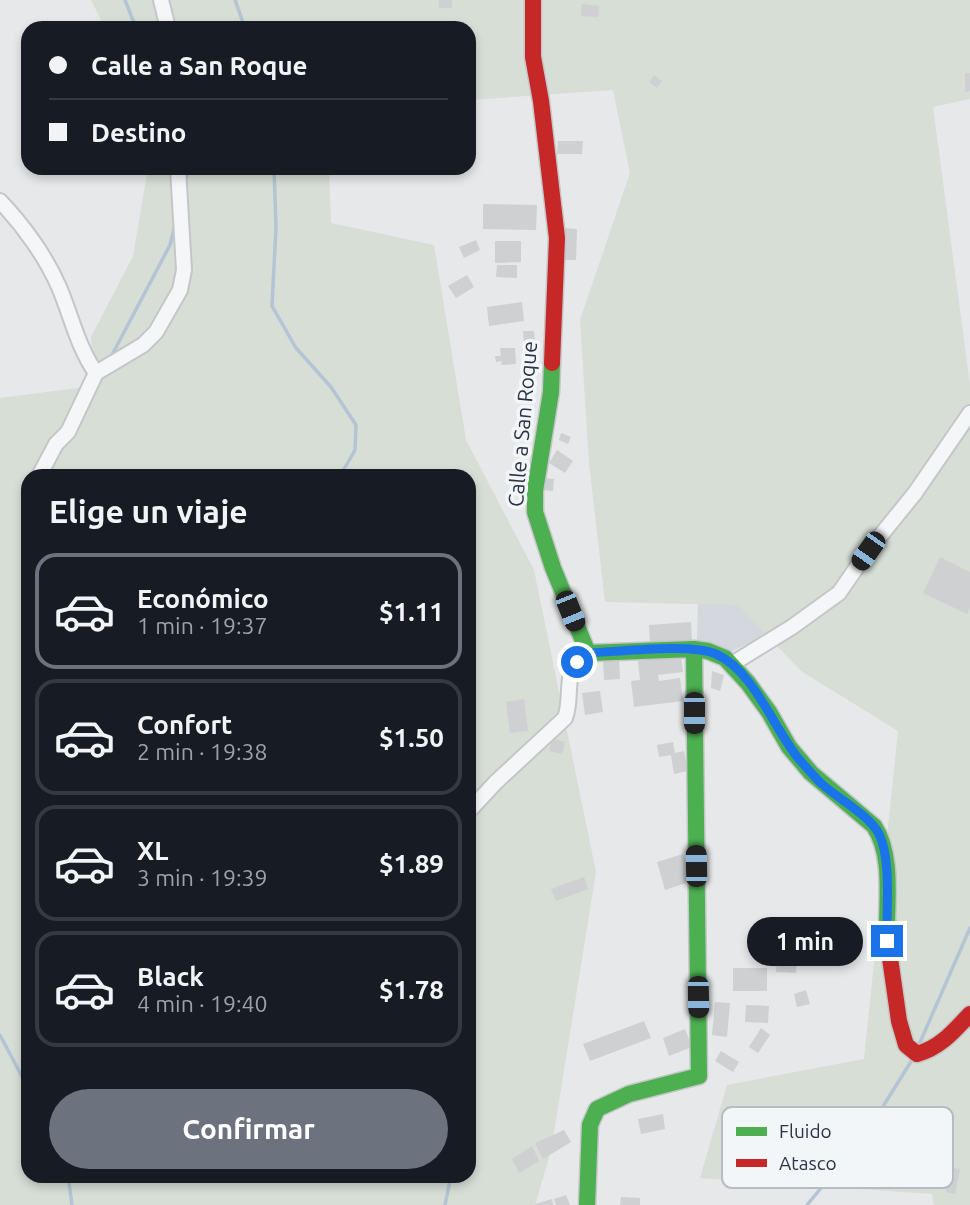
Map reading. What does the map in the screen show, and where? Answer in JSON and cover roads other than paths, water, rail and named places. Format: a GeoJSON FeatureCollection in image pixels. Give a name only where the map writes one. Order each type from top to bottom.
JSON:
{"type":"FeatureCollection","features":[{"type":"Feature","properties":{"kind":"street"},"geometry":{"type":"LineString","coordinates":[[161,0],[166,21]]}},
{"type":"Feature","properties":{"kind":"street","name":"Calle a San Roque"},"geometry":{"type":"LineString","coordinates":[[533,0],[533,57],[557,238],[551,392],[535,491],[535,512],[553,568],[588,653]]}},
{"type":"Feature","properties":{"kind":"street"},"geometry":{"type":"LineString","coordinates":[[43,469],[56,444],[68,432],[96,373],[143,345],[156,332],[180,290],[184,270],[178,175]]}},
{"type":"Feature","properties":{"kind":"street"},"geometry":{"type":"LineString","coordinates":[[0,201],[51,272],[77,336],[96,373]]}},
{"type":"Feature","properties":{"kind":"street"},"geometry":{"type":"LineString","coordinates":[[732,664],[792,627],[839,593],[868,551],[915,493],[970,414]]}},
{"type":"Feature","properties":{"kind":"street"},"geometry":{"type":"LineString","coordinates":[[587,1205],[590,1121],[597,1109],[628,1095],[699,1076],[694,649]]}},
{"type":"Feature","properties":{"kind":"street"},"geometry":{"type":"LineString","coordinates":[[476,803],[565,718],[568,712],[568,683],[572,671],[577,662],[588,653],[694,649],[716,654],[732,664],[769,712],[789,747],[811,773],[878,832],[884,850],[886,873],[887,941],[899,1021],[906,1045],[917,1054],[928,1052],[940,1044],[970,1014]]}},
{"type":"Feature","properties":{"kind":"waterway"},"geometry":{"type":"LineString","coordinates":[[125,0],[133,21]]}},
{"type":"Feature","properties":{"kind":"waterway"},"geometry":{"type":"LineString","coordinates":[[235,0],[242,21]]}},
{"type":"Feature","properties":{"kind":"waterway"},"geometry":{"type":"LineString","coordinates":[[185,183],[187,175]]}},
{"type":"Feature","properties":{"kind":"waterway"},"geometry":{"type":"LineString","coordinates":[[274,175],[276,227],[272,306],[296,348],[331,387],[356,425],[355,450],[344,469]]}},
{"type":"Feature","properties":{"kind":"waterway"},"geometry":{"type":"LineString","coordinates":[[112,355],[170,245],[176,221]]}},
{"type":"Feature","properties":{"kind":"waterway"},"geometry":{"type":"LineString","coordinates":[[918,1047],[970,928]]}},
{"type":"Feature","properties":{"kind":"waterway"},"geometry":{"type":"LineString","coordinates":[[0,1035],[21,1075]]}},
{"type":"Feature","properties":{"kind":"waterway"},"geometry":{"type":"LineString","coordinates":[[883,1107],[912,1060]]}},
{"type":"Feature","properties":{"kind":"waterway"},"geometry":{"type":"LineString","coordinates":[[69,1183],[72,1205]]}},
{"type":"Feature","properties":{"kind":"waterway"},"geometry":{"type":"LineString","coordinates":[[445,1205],[450,1183]]}},
{"type":"Feature","properties":{"kind":"waterway"},"geometry":{"type":"LineString","coordinates":[[807,1205],[821,1188]]}}]}
